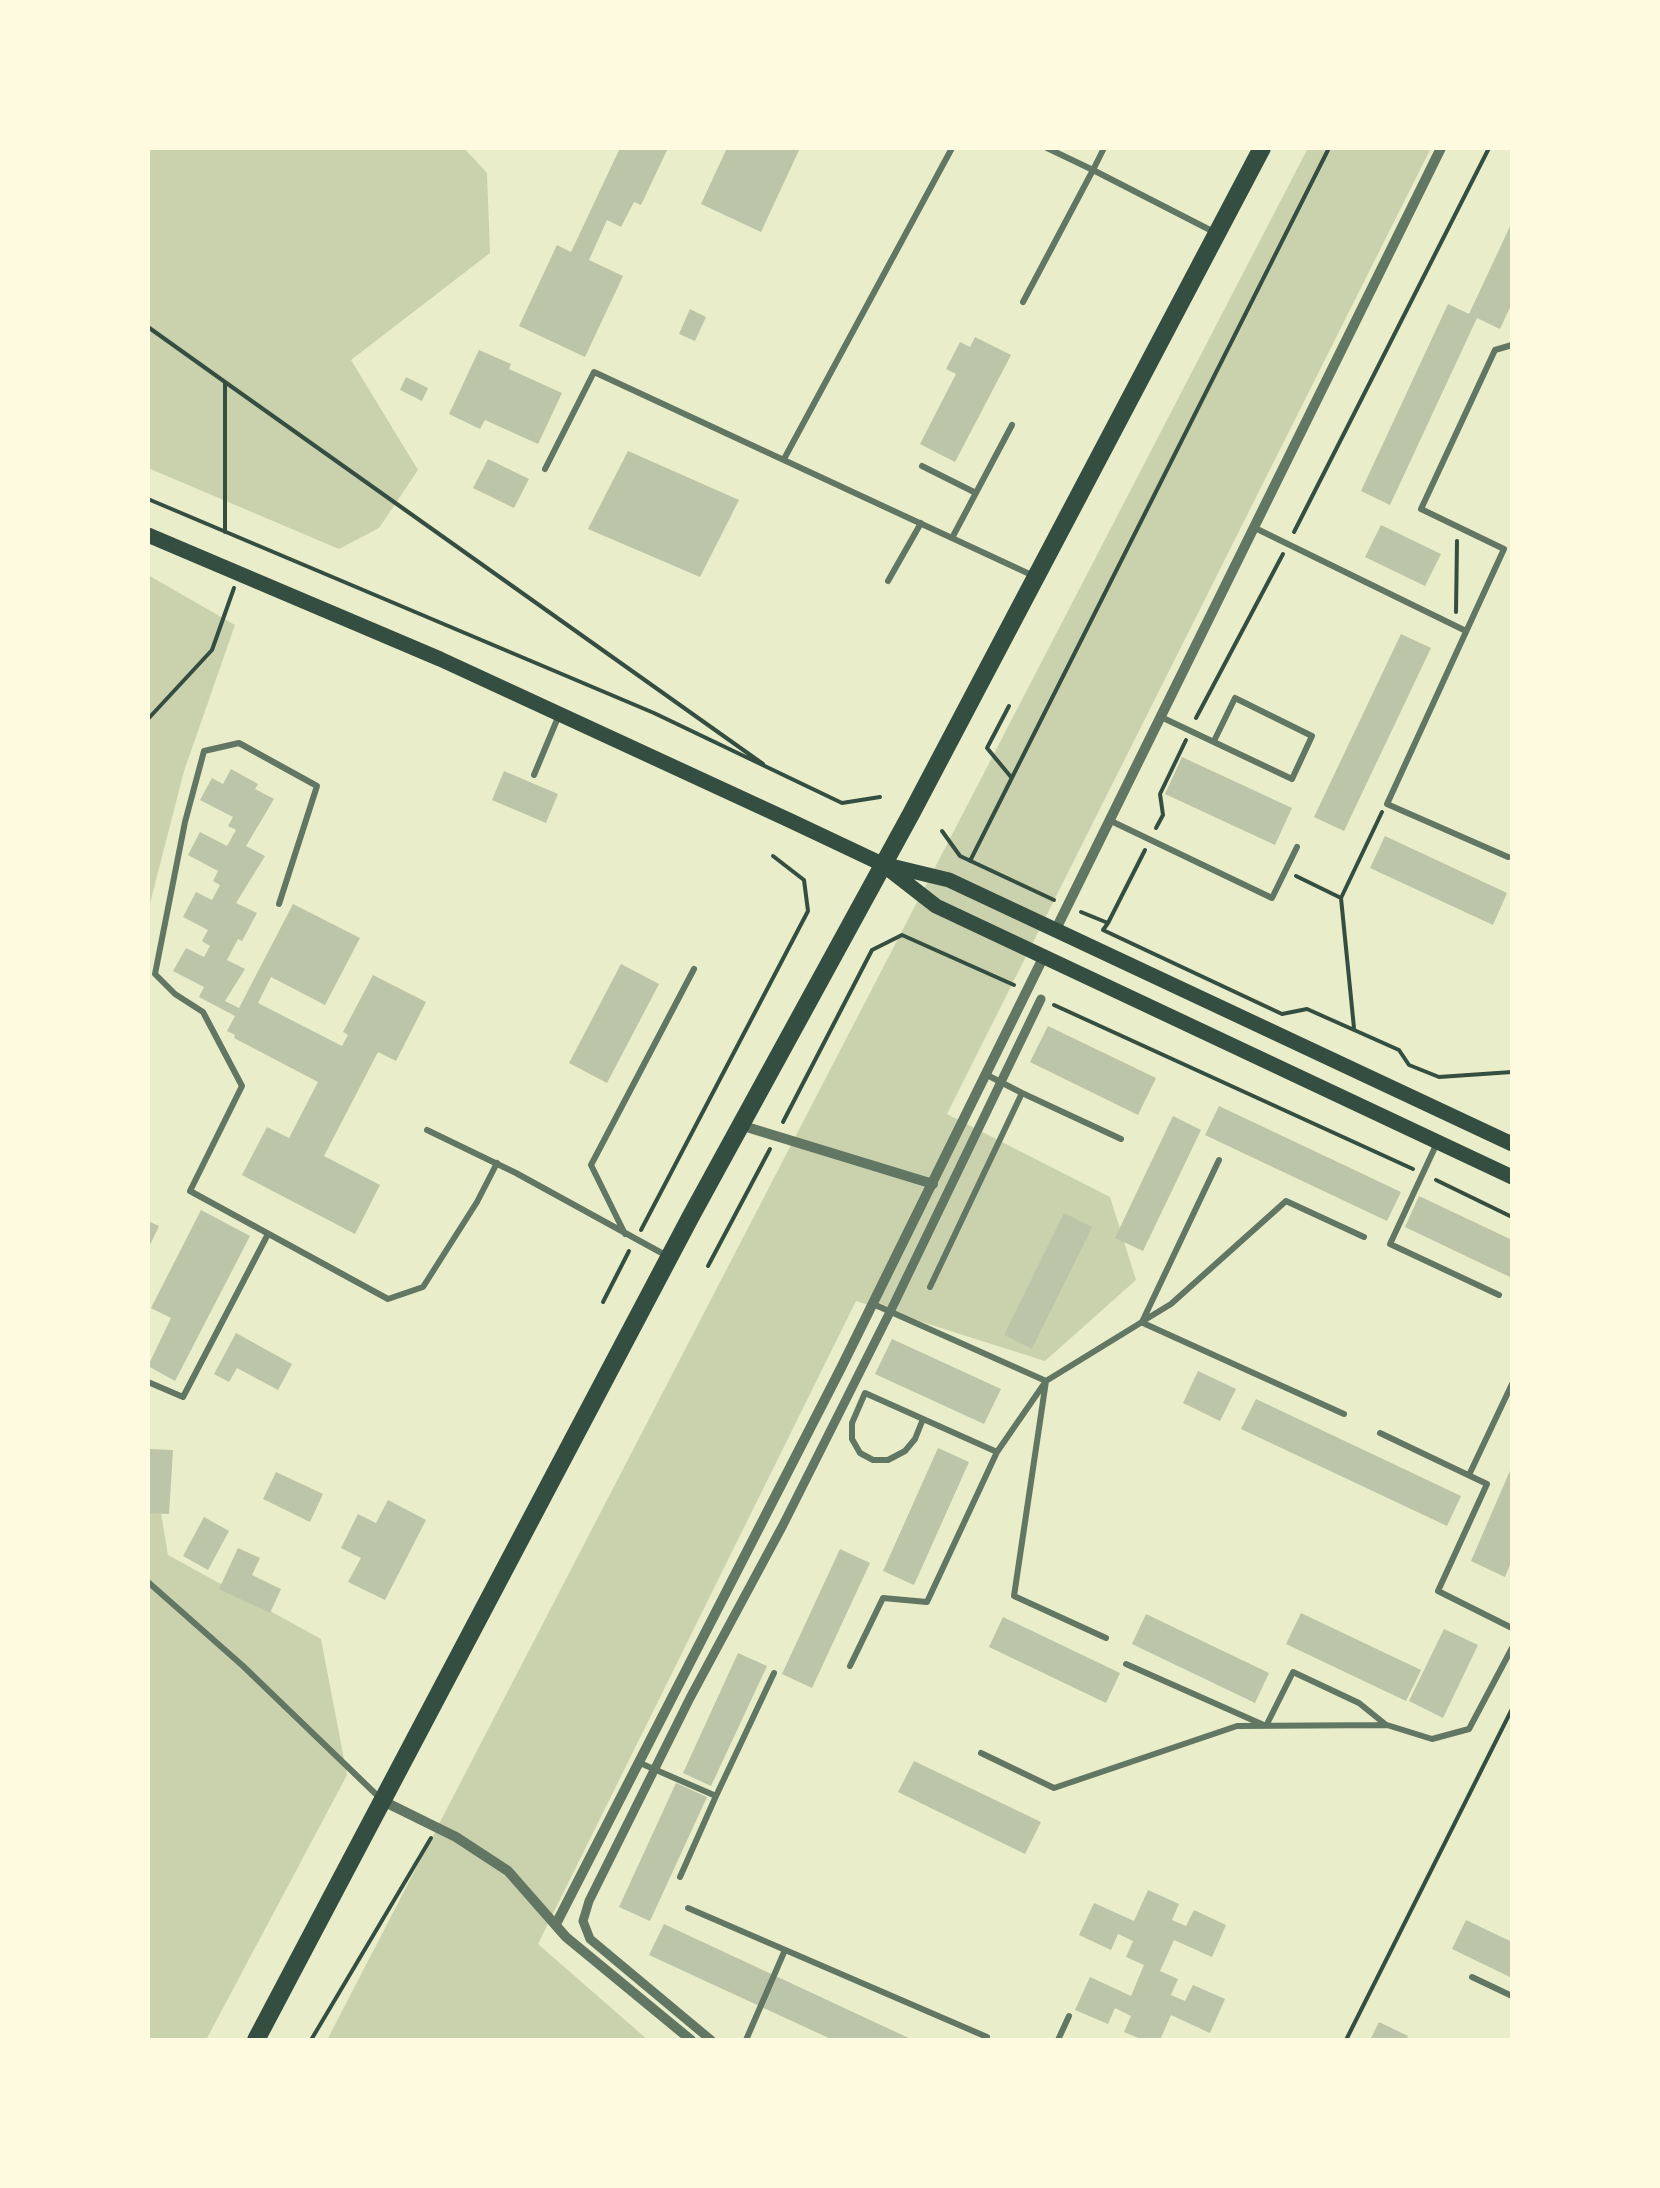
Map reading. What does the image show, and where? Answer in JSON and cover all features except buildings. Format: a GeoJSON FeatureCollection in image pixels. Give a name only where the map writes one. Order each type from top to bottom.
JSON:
{"type":"FeatureCollection","features":[{"type":"Feature","properties":{"kind":"main road"},"geometry":{"type":"LineString","coordinates":[[256,2040],[740,1125],[1037,578],[1262,148]]}},
{"type":"Feature","properties":{"kind":"main road"},"geometry":{"type":"LineString","coordinates":[[148,535],[440,659],[882,864],[949,880],[1512,1144]]}},
{"type":"Feature","properties":{"kind":"main road"},"geometry":{"type":"LineString","coordinates":[[882,864],[936,906],[1512,1177]]}},
{"type":"Feature","properties":{"kind":"main road"},"geometry":{"type":"LineString","coordinates":[[1042,958],[1056,929]]}},
{"type":"Feature","properties":{"kind":"street"},"geometry":{"type":"LineString","coordinates":[[1056,929],[1442,148]]}},
{"type":"Feature","properties":{"kind":"street"},"geometry":{"type":"LineString","coordinates":[[556,1924],[933,1184],[1042,958]]}},
{"type":"Feature","properties":{"kind":"street"},"geometry":{"type":"LineString","coordinates":[[710,2040],[590,1940],[583,1921],[589,1901],[890,1312],[1041,999]]}},
{"type":"Feature","properties":{"kind":"street"},"geometry":{"type":"LineString","coordinates":[[740,1125],[933,1184]]}},
{"type":"Feature","properties":{"kind":"street"},"geometry":{"type":"LineString","coordinates":[[383,1800],[508,1871],[566,1937],[691,2040]]}},
{"type":"Feature","properties":{"kind":"lane"},"geometry":{"type":"LineString","coordinates":[[784,458],[952,148]]}},
{"type":"Feature","properties":{"kind":"lane"},"geometry":{"type":"LineString","coordinates":[[1047,148],[1218,233]]}},
{"type":"Feature","properties":{"kind":"lane"},"geometry":{"type":"LineString","coordinates":[[1022,302],[1104,148]]}},
{"type":"Feature","properties":{"kind":"lane"},"geometry":{"type":"LineString","coordinates":[[1508,857],[1387,804],[1504,549],[1420,509],[1495,350],[1512,345]]}},
{"type":"Feature","properties":{"kind":"lane"},"geometry":{"type":"LineString","coordinates":[[545,469],[594,372],[1037,578]]}},
{"type":"Feature","properties":{"kind":"lane"},"geometry":{"type":"LineString","coordinates":[[952,538],[1012,425]]}},
{"type":"Feature","properties":{"kind":"lane"},"geometry":{"type":"LineString","coordinates":[[922,466],[976,494]]}},
{"type":"Feature","properties":{"kind":"lane"},"geometry":{"type":"LineString","coordinates":[[888,581],[921,523]]}},
{"type":"Feature","properties":{"kind":"lane"},"geometry":{"type":"LineString","coordinates":[[1255,528],[1466,631]]}},
{"type":"Feature","properties":{"kind":"lane"},"geometry":{"type":"LineString","coordinates":[[1160,717],[1292,778],[1312,736],[1235,698],[1214,741]]}},
{"type":"Feature","properties":{"kind":"lane"},"geometry":{"type":"LineString","coordinates":[[534,775],[560,714]]}},
{"type":"Feature","properties":{"kind":"lane"},"geometry":{"type":"LineString","coordinates":[[280,904],[318,786],[239,744],[204,751],[185,822],[155,974],[175,994],[203,1012],[242,1086],[190,1192],[388,1299],[423,1286],[497,1163]]}},
{"type":"Feature","properties":{"kind":"lane"},"geometry":{"type":"LineString","coordinates":[[1110,820],[1272,898],[1297,847]]}},
{"type":"Feature","properties":{"kind":"lane"},"geometry":{"type":"LineString","coordinates":[[625,1234],[591,1165],[694,969]]}},
{"type":"Feature","properties":{"kind":"lane"},"geometry":{"type":"LineString","coordinates":[[986,1074],[1121,1139]]}},
{"type":"Feature","properties":{"kind":"lane"},"geometry":{"type":"LineString","coordinates":[[930,1287],[1022,1093]]}},
{"type":"Feature","properties":{"kind":"lane"},"geometry":{"type":"LineString","coordinates":[[427,1130],[497,1163],[670,1257]]}},
{"type":"Feature","properties":{"kind":"lane"},"geometry":{"type":"LineString","coordinates":[[1437,1142],[1390,1244],[1499,1296]]}},
{"type":"Feature","properties":{"kind":"lane"},"geometry":{"type":"LineString","coordinates":[[1142,1322],[1219,1160]]}},
{"type":"Feature","properties":{"kind":"lane"},"geometry":{"type":"LineString","coordinates":[[850,1666],[883,1598],[928,1602],[997,1452],[1046,1381],[1171,1304],[1286,1201],[1364,1237]]}},
{"type":"Feature","properties":{"kind":"lane"},"geometry":{"type":"LineString","coordinates":[[148,1382],[183,1397],[268,1234]]}},
{"type":"Feature","properties":{"kind":"lane"},"geometry":{"type":"LineString","coordinates":[[872,1304],[1046,1381]]}},
{"type":"Feature","properties":{"kind":"lane"},"geometry":{"type":"LineString","coordinates":[[1142,1322],[1344,1414]]}},
{"type":"Feature","properties":{"kind":"lane"},"geometry":{"type":"LineString","coordinates":[[1046,1381],[1014,1596],[1106,1638]]}},
{"type":"Feature","properties":{"kind":"lane"},"geometry":{"type":"LineString","coordinates":[[1469,1475],[1512,1384]]}},
{"type":"Feature","properties":{"kind":"lane"},"geometry":{"type":"LineString","coordinates":[[923,1419],[905,1451],[888,1460],[873,1460],[860,1454],[852,1439],[852,1423],[865,1393],[997,1452]]}},
{"type":"Feature","properties":{"kind":"lane"},"geometry":{"type":"LineString","coordinates":[[1380,1432],[1486,1484],[1438,1591],[1512,1628]]}},
{"type":"Feature","properties":{"kind":"lane"},"geometry":{"type":"LineString","coordinates":[[148,1582],[243,1666],[383,1800]]}},
{"type":"Feature","properties":{"kind":"lane"},"geometry":{"type":"LineString","coordinates":[[982,1753],[1054,1788],[1237,1726],[1387,1725],[1432,1739],[1470,1730],[1512,1648]]}},
{"type":"Feature","properties":{"kind":"lane"},"geometry":{"type":"LineString","coordinates":[[1126,1664],[1266,1726]]}},
{"type":"Feature","properties":{"kind":"lane"},"geometry":{"type":"LineString","coordinates":[[1266,1726],[1293,1672],[1359,1703],[1387,1725]]}},
{"type":"Feature","properties":{"kind":"lane"},"geometry":{"type":"LineString","coordinates":[[680,1877],[774,1673]]}},
{"type":"Feature","properties":{"kind":"lane"},"geometry":{"type":"LineString","coordinates":[[639,1762],[716,1796]]}},
{"type":"Feature","properties":{"kind":"lane"},"geometry":{"type":"LineString","coordinates":[[688,1908],[987,2037]]}},
{"type":"Feature","properties":{"kind":"lane"},"geometry":{"type":"LineString","coordinates":[[746,2040],[785,1950]]}},
{"type":"Feature","properties":{"kind":"lane"},"geometry":{"type":"LineString","coordinates":[[1472,1977],[1512,1996]]}},
{"type":"Feature","properties":{"kind":"lane"},"geometry":{"type":"LineString","coordinates":[[1058,2040],[1069,2016]]}},
{"type":"Feature","properties":{"kind":"path"},"geometry":{"type":"LineString","coordinates":[[970,861],[1329,148]]}},
{"type":"Feature","properties":{"kind":"path"},"geometry":{"type":"LineString","coordinates":[[1489,148],[1190,730],[1160,794],[1163,814],[1103,930],[1282,1014],[1307,1009],[1399,1050],[1409,1064],[1439,1077],[1512,1072]]}},
{"type":"Feature","properties":{"kind":"path"},"geometry":{"type":"LineString","coordinates":[[148,327],[775,773]]}},
{"type":"Feature","properties":{"kind":"path"},"geometry":{"type":"LineString","coordinates":[[225,382],[225,532]]}},
{"type":"Feature","properties":{"kind":"path"},"geometry":{"type":"LineString","coordinates":[[148,499],[654,714],[842,803],[880,797]]}},
{"type":"Feature","properties":{"kind":"path"},"geometry":{"type":"LineString","coordinates":[[1455,626],[1457,526]]}},
{"type":"Feature","properties":{"kind":"path"},"geometry":{"type":"LineString","coordinates":[[148,719],[212,650],[239,574]]}},
{"type":"Feature","properties":{"kind":"path"},"geometry":{"type":"LineString","coordinates":[[1009,706],[987,748],[1011,777]]}},
{"type":"Feature","properties":{"kind":"path"},"geometry":{"type":"LineString","coordinates":[[1354,1030],[1341,898],[1387,804]]}},
{"type":"Feature","properties":{"kind":"path"},"geometry":{"type":"LineString","coordinates":[[942,831],[960,856],[1108,923]]}},
{"type":"Feature","properties":{"kind":"path"},"geometry":{"type":"LineString","coordinates":[[603,1302],[808,911],[804,880],[773,856]]}},
{"type":"Feature","properties":{"kind":"path"},"geometry":{"type":"LineString","coordinates":[[1285,872],[1341,898]]}},
{"type":"Feature","properties":{"kind":"path"},"geometry":{"type":"LineString","coordinates":[[708,1266],[872,950],[902,935],[1026,991]]}},
{"type":"Feature","properties":{"kind":"path"},"geometry":{"type":"LineString","coordinates":[[1041,999],[1512,1216]]}},
{"type":"Feature","properties":{"kind":"path"},"geometry":{"type":"LineString","coordinates":[[1346,2040],[1512,1709]]}},
{"type":"Feature","properties":{"kind":"path"},"geometry":{"type":"LineString","coordinates":[[311,2040],[437,1828]]}},
{"type":"Feature","properties":{"kind":"green space"},"geometry":{"type":"Polygon","coordinates":[[[148,148],[464,148],[487,173],[490,253],[351,360],[418,470],[379,528],[339,549],[148,468],[148,148]]]}},
{"type":"Feature","properties":{"kind":"green space"},"geometry":{"type":"Polygon","coordinates":[[[1308,148],[1431,148],[947,1114],[1110,1197],[1136,1280],[1045,1361],[856,1301],[538,1944],[648,2040],[327,2040],[1308,148]]]}},
{"type":"Feature","properties":{"kind":"green space"},"geometry":{"type":"Polygon","coordinates":[[[148,575],[235,625],[184,771],[148,911],[148,575]]]}},
{"type":"Feature","properties":{"kind":"green space"},"geometry":{"type":"Polygon","coordinates":[[[148,1463],[154,1471],[168,1555],[321,1639],[347,1775],[206,2040],[148,2040],[148,1463]]]}}]}
